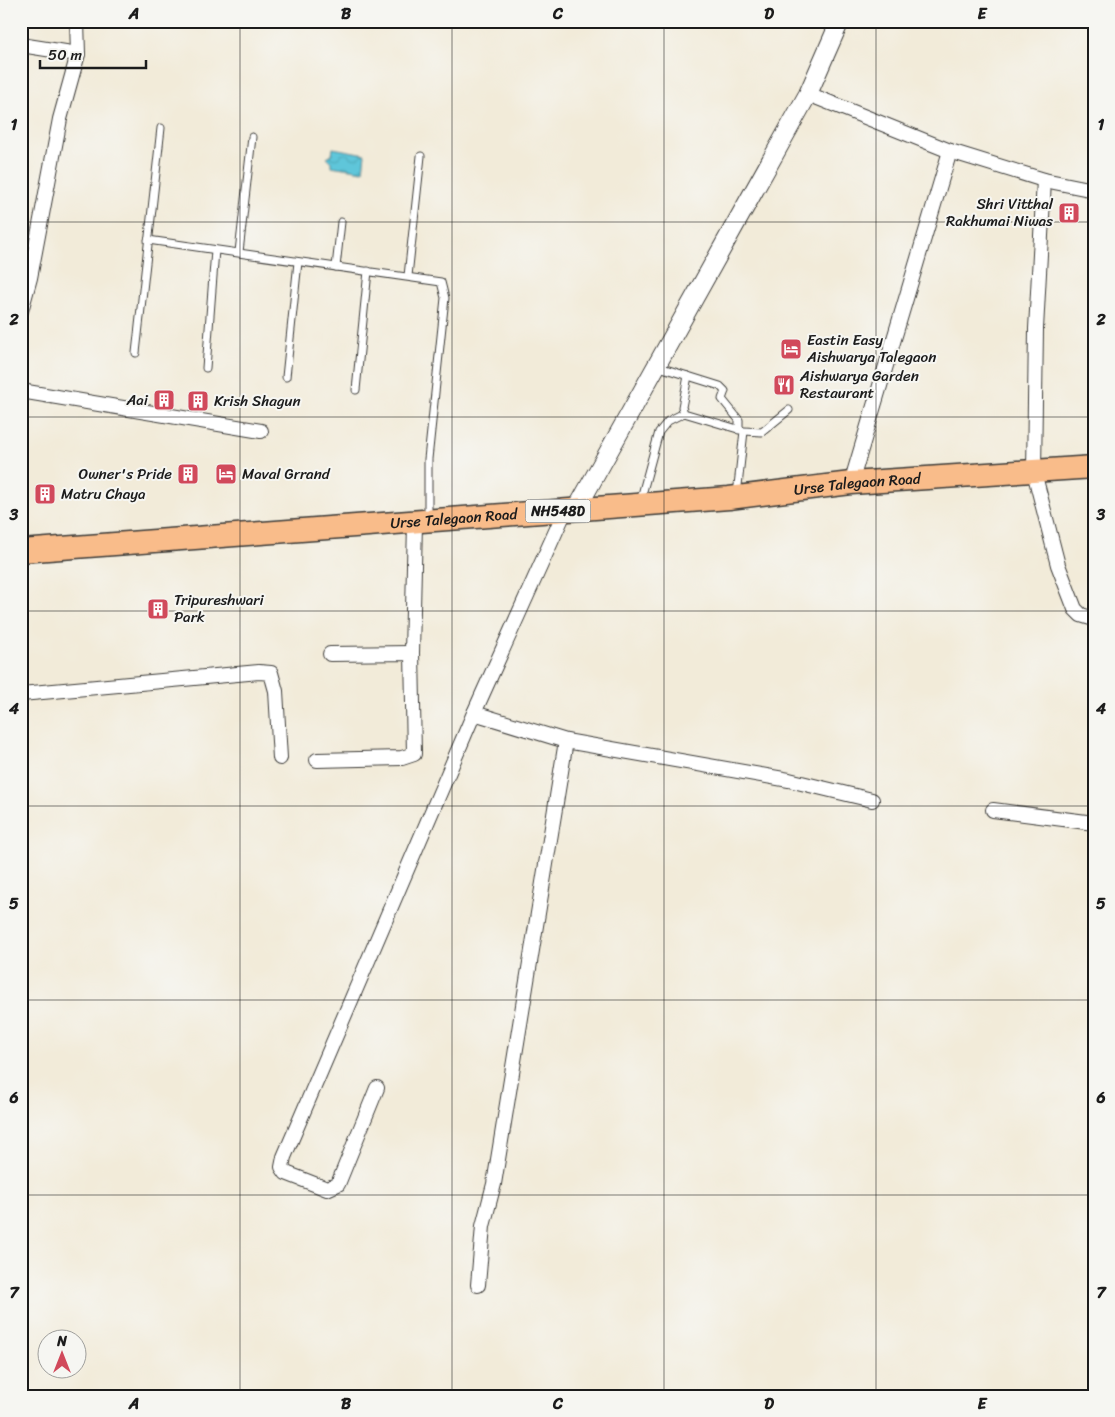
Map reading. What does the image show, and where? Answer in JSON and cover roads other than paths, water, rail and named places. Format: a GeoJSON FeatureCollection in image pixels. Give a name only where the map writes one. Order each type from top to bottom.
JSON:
{"type":"FeatureCollection","features":[{"type":"Feature","properties":{"kind":"highway","name":"Urse Talegaon Road"},"geometry":{"type":"LineString","coordinates":[[21,551],[737,497],[851,483],[1094,468]]}},
{"type":"Feature","properties":{"kind":"street"},"geometry":{"type":"LineString","coordinates":[[21,312],[26,278],[60,119],[78,54],[77,21]]}},
{"type":"Feature","properties":{"kind":"street"},"geometry":{"type":"LineString","coordinates":[[377,1088],[338,1184],[327,1189],[286,1173],[282,1167],[284,1157],[474,713],[570,510],[656,366],[808,94],[840,21]]}},
{"type":"Feature","properties":{"kind":"street"},"geometry":{"type":"LineString","coordinates":[[21,45],[78,54]]}},
{"type":"Feature","properties":{"kind":"street"},"geometry":{"type":"LineString","coordinates":[[808,94],[950,151],[1044,180],[1094,190]]}},
{"type":"Feature","properties":{"kind":"street"},"geometry":{"type":"LineString","coordinates":[[851,483],[950,151]]}},
{"type":"Feature","properties":{"kind":"street"},"geometry":{"type":"LineString","coordinates":[[1044,180],[1036,329],[1034,472],[1058,565],[1075,609],[1081,615],[1094,619]]}},
{"type":"Feature","properties":{"kind":"street"},"geometry":{"type":"LineString","coordinates":[[21,391],[260,431]]}},
{"type":"Feature","properties":{"kind":"street"},"geometry":{"type":"LineString","coordinates":[[317,760],[402,758],[414,754],[412,653],[422,522]]}},
{"type":"Feature","properties":{"kind":"street"},"geometry":{"type":"LineString","coordinates":[[330,654],[412,653]]}},
{"type":"Feature","properties":{"kind":"street"},"geometry":{"type":"LineString","coordinates":[[21,694],[259,672],[271,673],[276,691],[280,758]]}},
{"type":"Feature","properties":{"kind":"street"},"geometry":{"type":"LineString","coordinates":[[474,713],[566,741],[789,780],[872,800]]}},
{"type":"Feature","properties":{"kind":"street"},"geometry":{"type":"LineString","coordinates":[[478,1285],[483,1226],[494,1184],[566,741]]}},
{"type":"Feature","properties":{"kind":"street"},"geometry":{"type":"LineString","coordinates":[[993,810],[1094,823]]}},
{"type":"Feature","properties":{"kind":"lane"},"geometry":{"type":"LineString","coordinates":[[136,353],[161,128]]}},
{"type":"Feature","properties":{"kind":"lane"},"geometry":{"type":"LineString","coordinates":[[239,252],[252,137]]}},
{"type":"Feature","properties":{"kind":"lane"},"geometry":{"type":"LineString","coordinates":[[408,276],[422,156]]}},
{"type":"Feature","properties":{"kind":"lane"},"geometry":{"type":"LineString","coordinates":[[336,267],[341,222]]}},
{"type":"Feature","properties":{"kind":"lane"},"geometry":{"type":"LineString","coordinates":[[148,240],[441,282],[444,289],[422,522]]}},
{"type":"Feature","properties":{"kind":"lane"},"geometry":{"type":"LineString","coordinates":[[206,368],[215,250]]}},
{"type":"Feature","properties":{"kind":"lane"},"geometry":{"type":"LineString","coordinates":[[286,377],[298,262]]}},
{"type":"Feature","properties":{"kind":"lane"},"geometry":{"type":"LineString","coordinates":[[356,390],[368,272]]}},
{"type":"Feature","properties":{"kind":"lane"},"geometry":{"type":"LineString","coordinates":[[656,366],[720,386],[724,391],[722,399],[739,420],[741,430],[737,497]]}},
{"type":"Feature","properties":{"kind":"lane"},"geometry":{"type":"LineString","coordinates":[[684,412],[682,407],[688,376]]}},
{"type":"Feature","properties":{"kind":"lane"},"geometry":{"type":"LineString","coordinates":[[639,505],[659,432],[668,422],[684,412],[741,430],[762,432],[790,410]]}},
{"type":"Feature","properties":{"kind":"water"},"geometry":{"type":"Polygon","coordinates":[[[333,148],[365,154],[363,171],[331,166],[331,162],[327,158],[332,155],[333,148]]]}},
{"type":"Feature","properties":{"kind":"place","name":"Shri Vitthal Rakhumai Niwas"},"geometry":{"type":"Point","coordinates":[1069,213]}},
{"type":"Feature","properties":{"kind":"place","name":"Eastin Easy Aishwarya Talegaon"},"geometry":{"type":"Point","coordinates":[791,349]}},
{"type":"Feature","properties":{"kind":"place","name":"Aishwarya Garden Restaurant"},"geometry":{"type":"Point","coordinates":[784,385]}},
{"type":"Feature","properties":{"kind":"place","name":"Aai"},"geometry":{"type":"Point","coordinates":[164,400]}},
{"type":"Feature","properties":{"kind":"place","name":"Krish Shagun"},"geometry":{"type":"Point","coordinates":[198,401]}},
{"type":"Feature","properties":{"kind":"place","name":"Owner's Pride"},"geometry":{"type":"Point","coordinates":[188,474]}},
{"type":"Feature","properties":{"kind":"place","name":"Maval Grrand"},"geometry":{"type":"Point","coordinates":[226,474]}},
{"type":"Feature","properties":{"kind":"place","name":"Matru Chaya"},"geometry":{"type":"Point","coordinates":[45,494]}},
{"type":"Feature","properties":{"kind":"place","name":"Tripureshwari Park"},"geometry":{"type":"Point","coordinates":[158,609]}}]}
